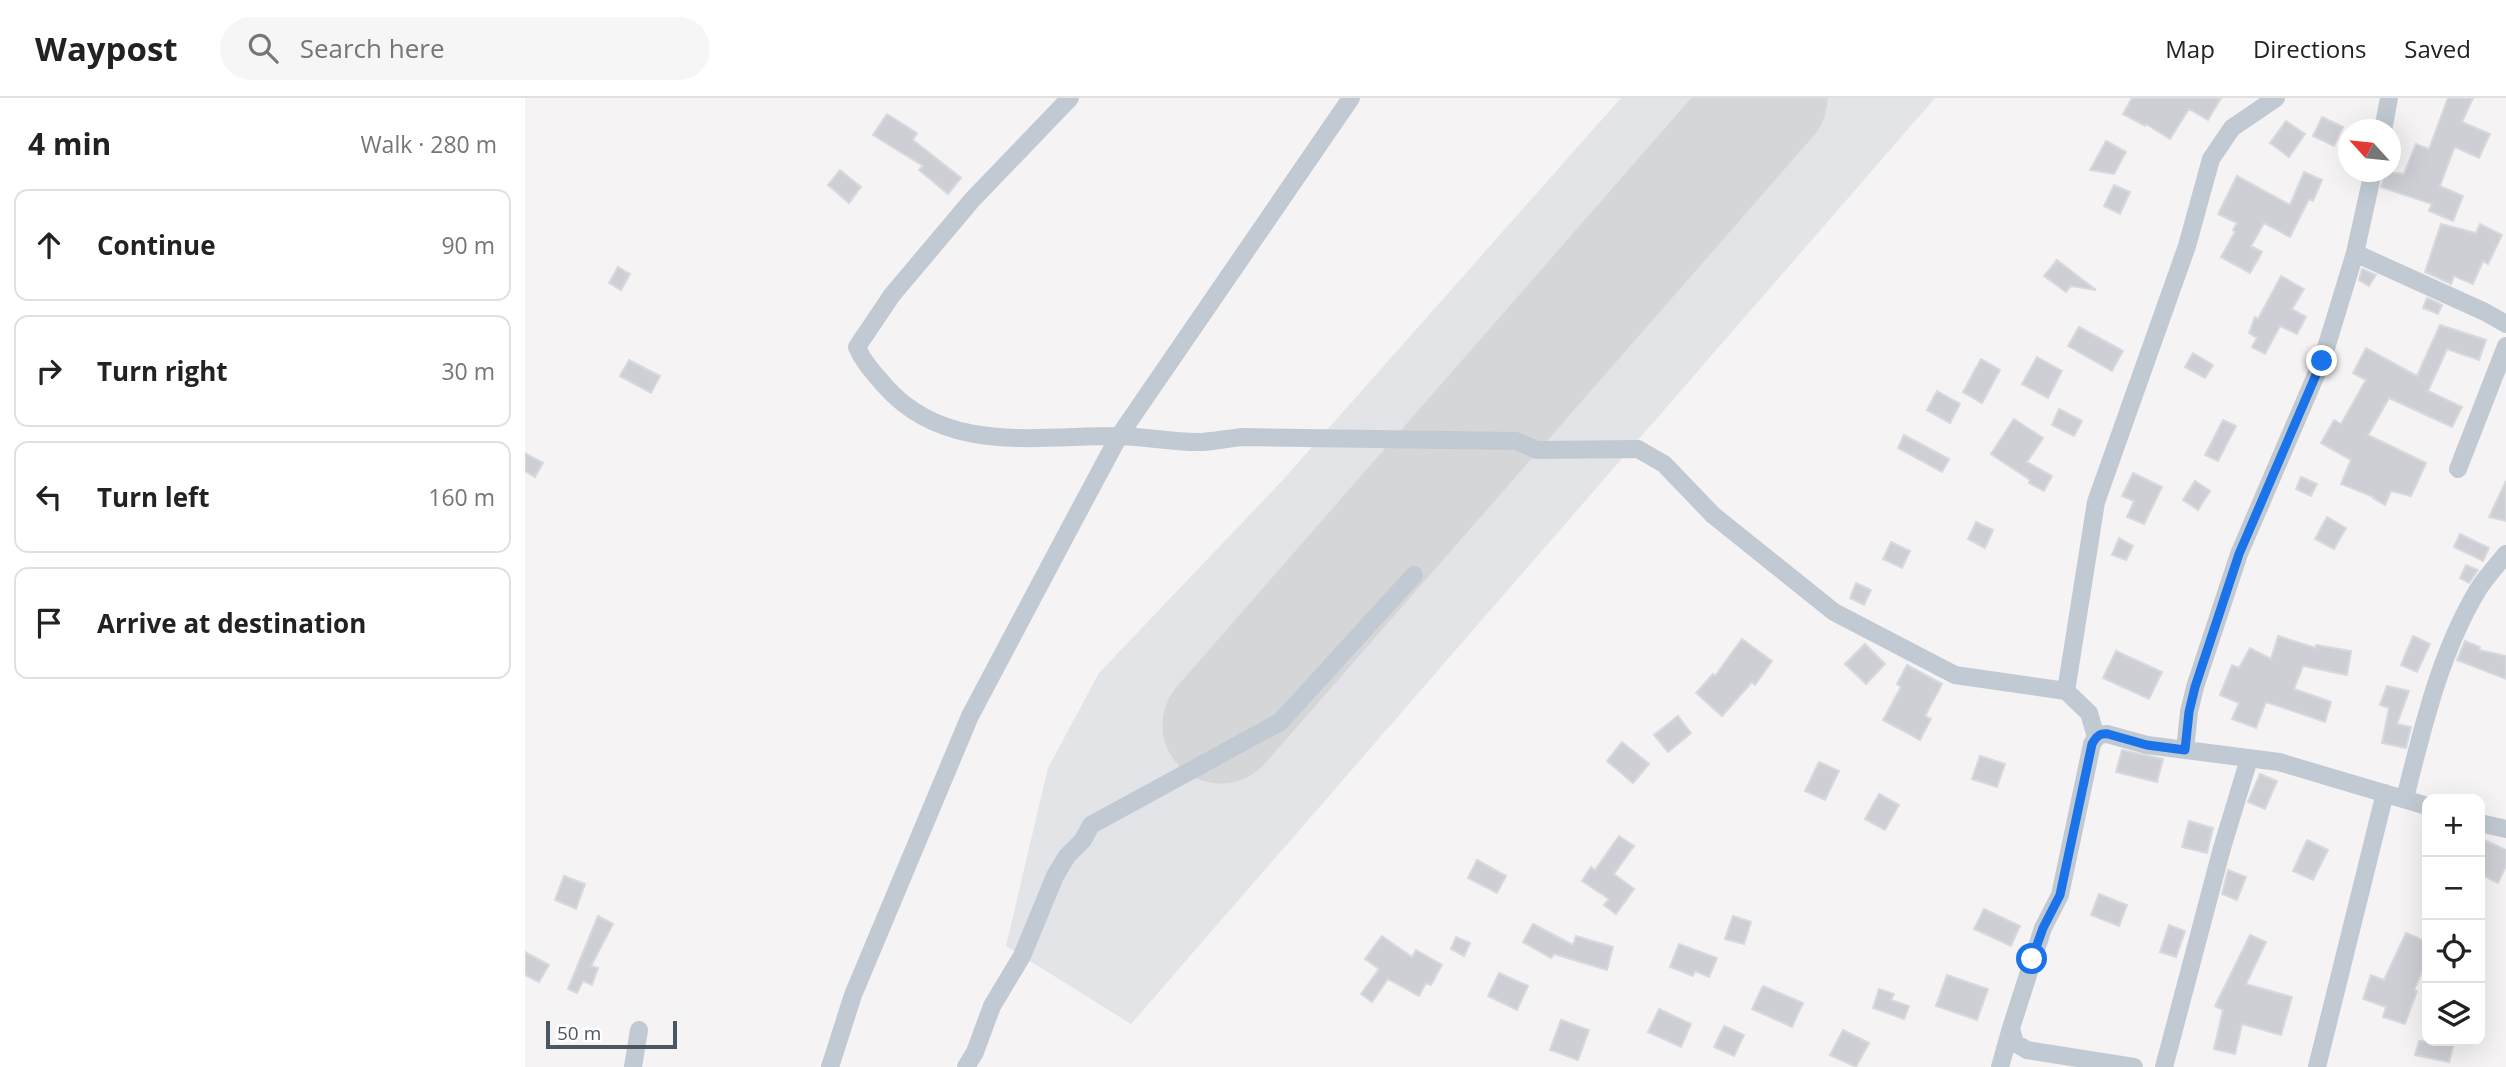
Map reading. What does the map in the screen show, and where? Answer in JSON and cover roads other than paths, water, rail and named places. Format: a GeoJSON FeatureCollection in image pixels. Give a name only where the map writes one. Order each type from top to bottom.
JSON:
{"type":"FeatureCollection","features":[{"type":"Feature","properties":{"kind":"street"},"geometry":{"type":"LineString","coordinates":[[1070,98],[963,211],[892,295],[857,347],[862,360],[892,394],[925,419],[957,430],[1007,439],[1119,436],[1201,442],[1244,437],[1516,441],[1537,450],[1638,449],[1664,464],[1713,514],[1834,612],[1955,675],[2066,691],[2089,713],[2096,737]]}},
{"type":"Feature","properties":{"kind":"street"},"geometry":{"type":"LineString","coordinates":[[830,1067],[853,995],[970,716],[1119,436],[1351,98]]}},
{"type":"Feature","properties":{"kind":"street"},"geometry":{"type":"LineString","coordinates":[[2066,691],[2096,502],[2187,246],[2211,159],[2232,128],[2276,98]]}},
{"type":"Feature","properties":{"kind":"street"},"geometry":{"type":"LineString","coordinates":[[2384,119],[2389,98]]}},
{"type":"Feature","properties":{"kind":"street"},"geometry":{"type":"LineString","coordinates":[[2185,750],[2192,700],[2239,554],[2322,361],[2355,253],[2371,182]]}},
{"type":"Feature","properties":{"kind":"street"},"geometry":{"type":"LineString","coordinates":[[2355,253],[2506,324]]}},
{"type":"Feature","properties":{"kind":"street"},"geometry":{"type":"LineString","coordinates":[[2458,469],[2506,346]]}},
{"type":"Feature","properties":{"kind":"street"},"geometry":{"type":"LineString","coordinates":[[2405,799],[2428,709],[2452,644],[2480,587],[2506,554]]}},
{"type":"Feature","properties":{"kind":"street"},"geometry":{"type":"LineString","coordinates":[[966,1067],[975,1052],[992,1006],[1022,956],[1055,876],[1067,856],[1083,840],[1091,825],[1280,722],[1414,575]]}},
{"type":"Feature","properties":{"kind":"street"},"geometry":{"type":"LineString","coordinates":[[2000,1067],[2043,928],[2060,895],[2092,744],[2096,737],[2108,734],[2147,745],[2279,762],[2422,804]]}},
{"type":"Feature","properties":{"kind":"street"},"geometry":{"type":"LineString","coordinates":[[2164,1067],[2222,848],[2249,759]]}},
{"type":"Feature","properties":{"kind":"street"},"geometry":{"type":"LineString","coordinates":[[2317,1067],[2385,793]]}},
{"type":"Feature","properties":{"kind":"street"},"geometry":{"type":"LineString","coordinates":[[2485,824],[2506,829]]}},
{"type":"Feature","properties":{"kind":"street"},"geometry":{"type":"LineString","coordinates":[[2011,1028],[2015,1043],[2027,1050],[2134,1067]]}},
{"type":"Feature","properties":{"kind":"street"},"geometry":{"type":"LineString","coordinates":[[633,1067],[639,1030]]}}]}
